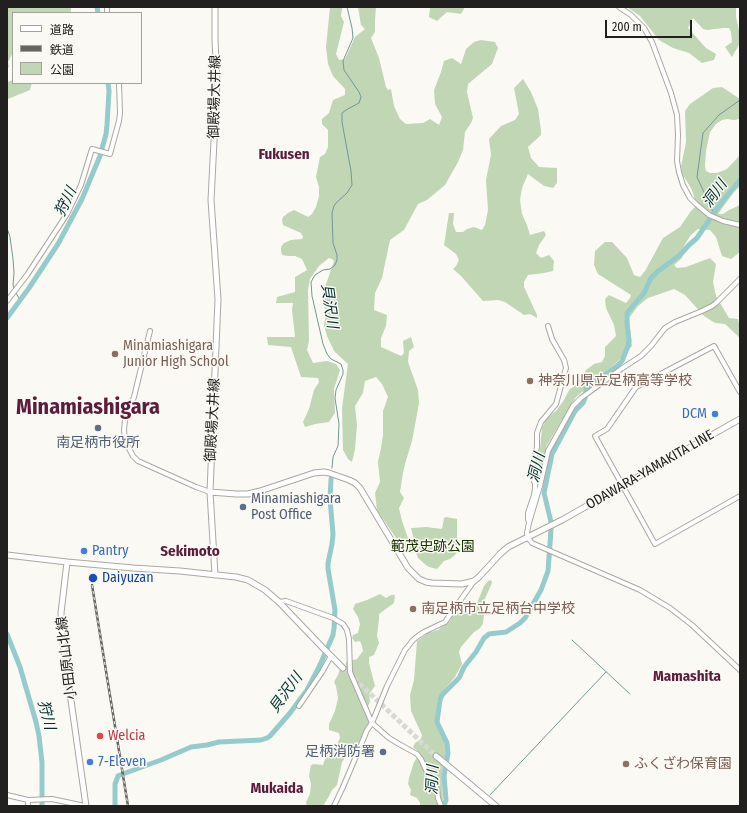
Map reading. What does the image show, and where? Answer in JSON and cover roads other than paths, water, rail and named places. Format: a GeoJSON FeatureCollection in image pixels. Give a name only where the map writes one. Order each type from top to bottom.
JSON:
{"type":"FeatureCollection","features":[{"type":"Feature","properties":{"kind":"main road","name":"御殿場大井線"},"geometry":{"type":"LineString","coordinates":[[215,7],[214,40],[217,82],[212,200],[218,299],[210,492],[215,575]]}},
{"type":"Feature","properties":{"kind":"main road","name":"ODAWARA-YAMAKITA LINE"},"geometry":{"type":"LineString","coordinates":[[528,538],[740,419]]}},
{"type":"Feature","properties":{"kind":"main road"},"geometry":{"type":"LineString","coordinates":[[210,492],[248,494],[265,490],[314,473],[324,472],[350,480],[360,488],[408,568],[419,579],[432,583],[462,584],[474,581],[503,551],[528,538]]}},
{"type":"Feature","properties":{"kind":"main road"},"geometry":{"type":"LineString","coordinates":[[7,555],[67,562],[180,571],[236,577],[248,580],[265,590],[279,602],[343,668]]}},
{"type":"Feature","properties":{"kind":"main road","name":"小田原山北線"},"geometry":{"type":"LineString","coordinates":[[67,562],[61,612],[62,636],[85,806]]}},
{"type":"Feature","properties":{"kind":"main road"},"geometry":{"type":"LineString","coordinates":[[436,756],[496,806]]}},
{"type":"Feature","properties":{"kind":"street"},"geometry":{"type":"LineString","coordinates":[[619,7],[631,15],[644,28],[652,42],[671,93],[677,115],[678,172],[690,198],[703,210],[716,218],[739,225]]}},
{"type":"Feature","properties":{"kind":"street"},"geometry":{"type":"LineString","coordinates":[[7,301],[42,253],[67,214],[81,185],[92,149],[110,154],[120,113],[119,84]]}},
{"type":"Feature","properties":{"kind":"street"},"geometry":{"type":"LineString","coordinates":[[740,278],[712,306],[665,328],[641,356],[621,368],[581,398],[573,406],[548,451],[527,533],[528,538],[532,543],[640,590],[670,608],[692,625],[740,670]]}},
{"type":"Feature","properties":{"kind":"street"},"geometry":{"type":"LineString","coordinates":[[529,523],[528,513],[535,488],[531,473],[537,447],[537,433],[541,422],[556,404],[566,368],[564,360],[552,339],[548,326]]}},
{"type":"Feature","properties":{"kind":"street"},"geometry":{"type":"LineString","coordinates":[[150,331],[134,397],[125,420],[125,441],[138,461],[210,492]]}},
{"type":"Feature","properties":{"kind":"street"},"geometry":{"type":"LineString","coordinates":[[740,392],[714,346],[636,387],[607,429],[595,436],[656,544],[740,496]]}},
{"type":"Feature","properties":{"kind":"street"},"geometry":{"type":"LineString","coordinates":[[334,806],[365,735],[372,723],[387,686],[405,650],[418,636],[442,625],[445,622],[474,581]]}},
{"type":"Feature","properties":{"kind":"street"},"geometry":{"type":"LineString","coordinates":[[279,602],[286,601],[333,618],[343,624],[349,639],[350,672],[372,723],[389,738],[417,754],[437,789],[441,806]]}},
{"type":"Feature","properties":{"kind":"street"},"geometry":{"type":"LineString","coordinates":[[300,706],[331,656]]}},
{"type":"Feature","properties":{"kind":"street"},"geometry":{"type":"LineString","coordinates":[[7,795],[29,800],[52,799],[85,806]]}},
{"type":"Feature","properties":{"kind":"street"},"geometry":{"type":"LineString","coordinates":[[28,806],[29,800]]}},
{"type":"Feature","properties":{"kind":"waterway","name":"狩川"},"geometry":{"type":"LineString","coordinates":[[97,7],[98,12]]}},
{"type":"Feature","properties":{"kind":"waterway","name":"貝沢川"},"geometry":{"type":"LineString","coordinates":[[332,468],[333,457],[338,446],[339,424],[335,398],[336,390],[343,374],[343,370],[341,364],[331,359],[327,354],[323,344],[312,296],[311,282],[315,275],[323,270],[330,269],[335,265],[337,255],[333,243],[332,213],[336,203],[347,193],[352,185],[351,171],[342,122],[342,113],[359,103],[361,97],[344,70],[343,61],[353,38],[347,7]]}},
{"type":"Feature","properties":{"kind":"waterway","name":"狩川"},"geometry":{"type":"LineString","coordinates":[[7,318],[58,244],[82,199],[100,156],[106,134],[108,84]]}},
{"type":"Feature","properties":{"kind":"waterway"},"geometry":{"type":"LineString","coordinates":[[714,214],[697,177],[703,133],[719,115],[740,100]]}},
{"type":"Feature","properties":{"kind":"waterway","name":"洞川"},"geometry":{"type":"LineString","coordinates":[[444,806],[446,800],[444,776],[448,753],[447,743],[437,722],[440,700],[442,695],[459,678],[464,667],[476,652],[484,638],[489,634],[506,632],[520,623],[525,618],[541,590],[548,571],[551,522],[544,493],[552,454],[575,411],[583,403],[586,389],[622,361],[629,340],[627,313],[644,293],[651,278],[680,255],[697,238],[721,203],[740,180]]}},
{"type":"Feature","properties":{"kind":"waterway"},"geometry":{"type":"LineString","coordinates":[[7,228],[10,237],[13,259],[14,288]]}},
{"type":"Feature","properties":{"kind":"waterway","name":"狩川"},"geometry":{"type":"LineString","coordinates":[[16,293],[20,300]]}},
{"type":"Feature","properties":{"kind":"waterway","name":"貝沢川"},"geometry":{"type":"LineString","coordinates":[[115,806],[115,784],[118,776],[191,747],[219,742],[261,740],[267,738],[290,713],[307,690],[320,665],[333,635],[334,628],[335,610],[328,569],[333,534],[330,499],[331,479]]}},
{"type":"Feature","properties":{"kind":"waterway","name":"狩川"},"geometry":{"type":"LineString","coordinates":[[7,634],[20,667],[39,736],[42,762],[42,806]]}},
{"type":"Feature","properties":{"kind":"waterway"},"geometry":{"type":"LineString","coordinates":[[572,640],[630,694]]}},
{"type":"Feature","properties":{"kind":"waterway"},"geometry":{"type":"LineString","coordinates":[[490,795],[606,672]]}},
{"type":"Feature","properties":{"kind":"tunnel"},"geometry":{"type":"LineString","coordinates":[[343,668],[436,756]]}},
{"type":"Feature","properties":{"kind":"railway"},"geometry":{"type":"LineString","coordinates":[[92,585],[128,806]]}},
{"type":"Feature","properties":{"kind":"place","name":"Minamiashigara Junior High School"},"geometry":{"type":"Point","coordinates":[115,354]}},
{"type":"Feature","properties":{"kind":"place","name":"神奈川県立足柄高等学校"},"geometry":{"type":"Point","coordinates":[530,381]}},
{"type":"Feature","properties":{"kind":"place","name":"DCM"},"geometry":{"type":"Point","coordinates":[715,414]}},
{"type":"Feature","properties":{"kind":"place","name":"南足柄市役所"},"geometry":{"type":"Point","coordinates":[98,428]}},
{"type":"Feature","properties":{"kind":"place","name":"Minamiashigara Post Office"},"geometry":{"type":"Point","coordinates":[243,507]}},
{"type":"Feature","properties":{"kind":"place","name":"Pantry"},"geometry":{"type":"Point","coordinates":[84,551]}},
{"type":"Feature","properties":{"kind":"place","name":"Daiyuzan"},"geometry":{"type":"Point","coordinates":[93,578]}},
{"type":"Feature","properties":{"kind":"place","name":"南足柄市立足柄台中学校"},"geometry":{"type":"Point","coordinates":[413,609]}},
{"type":"Feature","properties":{"kind":"place","name":"Welcia"},"geometry":{"type":"Point","coordinates":[100,736]}},
{"type":"Feature","properties":{"kind":"place","name":"足柄消防署"},"geometry":{"type":"Point","coordinates":[383,752]}},
{"type":"Feature","properties":{"kind":"place","name":"7-Eleven"},"geometry":{"type":"Point","coordinates":[90,762]}},
{"type":"Feature","properties":{"kind":"place","name":"ふくざわ保育園"},"geometry":{"type":"Point","coordinates":[626,764]}},
{"type":"Feature","properties":{"kind":"district","name":"Fukusen"},"geometry":{"type":"Point","coordinates":[284,155]}},
{"type":"Feature","properties":{"kind":"district","name":"Minamiashigara"},"geometry":{"type":"Point","coordinates":[88,408]}},
{"type":"Feature","properties":{"kind":"district","name":"Sekimoto"},"geometry":{"type":"Point","coordinates":[190,552]}},
{"type":"Feature","properties":{"kind":"district","name":"Mamashita"},"geometry":{"type":"Point","coordinates":[687,677]}},
{"type":"Feature","properties":{"kind":"district","name":"Mukaida"},"geometry":{"type":"Point","coordinates":[277,789]}},
{"type":"Feature","properties":{"kind":"park label","name":"範茂史跡公園"},"geometry":{"type":"Point","coordinates":[433,547]}}]}
